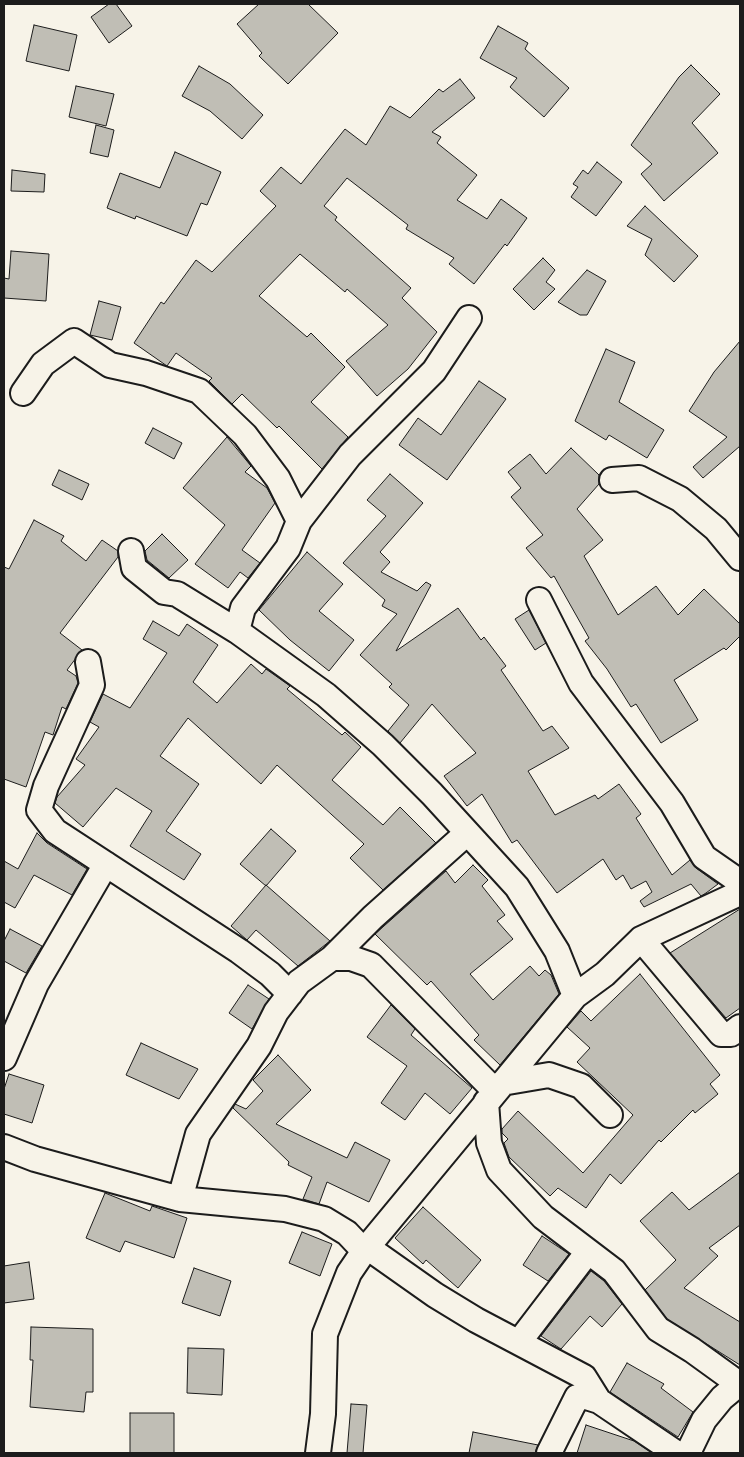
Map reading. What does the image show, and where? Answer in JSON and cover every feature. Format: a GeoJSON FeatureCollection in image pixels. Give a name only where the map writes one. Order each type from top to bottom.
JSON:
{"type":"FeatureCollection","features":[{"type":"Feature","properties":{"kind":"street"},"geometry":{"type":"LineString","coordinates":[[237,631],[243,608],[288,548],[299,521],[350,455],[434,371],[469,318]]}},
{"type":"Feature","properties":{"kind":"street"},"geometry":{"type":"LineString","coordinates":[[24,393],[43,364],[74,341],[110,365],[146,373],[199,391],[245,435],[278,479],[299,521]]}},
{"type":"Feature","properties":{"kind":"street"},"geometry":{"type":"LineString","coordinates":[[612,480],[639,478],[680,499],[716,529],[740,558]]}},
{"type":"Feature","properties":{"kind":"street"},"geometry":{"type":"LineString","coordinates":[[131,551],[134,568],[164,592],[177,594],[237,631],[326,695],[376,739],[432,794],[466,834],[517,887],[557,951],[575,996]]}},
{"type":"Feature","properties":{"kind":"street"},"geometry":{"type":"LineString","coordinates":[[539,600],[581,683],[672,803],[704,858],[740,882]]}},
{"type":"Feature","properties":{"kind":"street"},"geometry":{"type":"LineString","coordinates":[[88,662],[92,685],[46,786],[40,810],[55,830],[239,951],[270,974],[290,994]]}},
{"type":"Feature","properties":{"kind":"street"},"geometry":{"type":"LineString","coordinates":[[180,1199],[198,1134],[259,1046],[276,1012],[299,982],[332,958],[373,917],[466,834]]}},
{"type":"Feature","properties":{"kind":"street"},"geometry":{"type":"LineString","coordinates":[[4,1058],[36,984],[106,864]]}},
{"type":"Feature","properties":{"kind":"street"},"geometry":{"type":"LineString","coordinates":[[318,1453],[323,1414],[325,1334],[349,1274],[365,1249],[575,996],[606,974],[641,939],[740,893]]}},
{"type":"Feature","properties":{"kind":"street"},"geometry":{"type":"LineString","coordinates":[[641,939],[721,1034],[732,1034],[740,1027]]}},
{"type":"Feature","properties":{"kind":"street"},"geometry":{"type":"LineString","coordinates":[[332,958],[351,958],[371,965],[494,1092],[489,1144],[499,1170],[543,1217],[587,1253],[614,1271],[658,1329],[692,1350],[735,1394],[704,1420],[688,1453]]}},
{"type":"Feature","properties":{"kind":"street"},"geometry":{"type":"LineString","coordinates":[[494,1092],[549,1075],[582,1086],[610,1115]]}},
{"type":"Feature","properties":{"kind":"street"},"geometry":{"type":"LineString","coordinates":[[4,1147],[35,1159],[180,1199],[285,1209],[324,1219],[347,1233],[365,1249],[435,1295],[518,1342],[584,1376],[599,1400]]}},
{"type":"Feature","properties":{"kind":"street"},"geometry":{"type":"LineString","coordinates":[[518,1342],[587,1253]]}},
{"type":"Feature","properties":{"kind":"street"},"geometry":{"type":"LineString","coordinates":[[549,1453],[577,1397],[583,1396],[599,1400],[676,1453]]}},
{"type":"Feature","properties":{"kind":"building"},"geometry":{"type":"Polygon","coordinates":[[[109,4],[116,4],[132,26],[109,43],[91,17],[109,4]]]}},
{"type":"Feature","properties":{"kind":"building"},"geometry":{"type":"Polygon","coordinates":[[[259,4],[308,4],[338,33],[288,84],[259,56],[262,53],[237,24],[259,4]]]}},
{"type":"Feature","properties":{"kind":"building"},"geometry":{"type":"Polygon","coordinates":[[[34,25],[77,35],[69,71],[26,61],[34,25]]]}},
{"type":"Feature","properties":{"kind":"building"},"geometry":{"type":"Polygon","coordinates":[[[498,26],[528,43],[525,49],[569,88],[544,117],[510,87],[517,78],[480,58],[498,26]]]}},
{"type":"Feature","properties":{"kind":"building"},"geometry":{"type":"Polygon","coordinates":[[[691,65],[720,94],[692,123],[718,153],[664,201],[641,174],[652,164],[631,145],[679,77],[691,65]]]}},
{"type":"Feature","properties":{"kind":"building"},"geometry":{"type":"Polygon","coordinates":[[[199,66],[230,84],[263,115],[242,139],[210,111],[182,96],[199,66]]]}},
{"type":"Feature","properties":{"kind":"building"},"geometry":{"type":"Polygon","coordinates":[[[460,79],[475,98],[432,132],[441,137],[437,143],[477,175],[457,200],[487,219],[501,199],[527,218],[507,246],[505,244],[474,284],[449,264],[454,258],[406,229],[408,225],[347,178],[324,206],[337,217],[335,220],[411,288],[402,298],[437,332],[408,369],[377,396],[346,361],[388,325],[347,289],[345,292],[300,254],[259,296],[307,337],[311,333],[345,367],[311,402],[348,437],[322,469],[279,426],[277,428],[242,394],[232,404],[209,381],[212,378],[176,353],[167,366],[134,343],[161,302],[164,304],[196,260],[212,272],[276,206],[260,191],[281,167],[301,184],[345,129],[366,145],[390,106],[410,118],[439,89],[443,92],[460,79]]]}},
{"type":"Feature","properties":{"kind":"building"},"geometry":{"type":"Polygon","coordinates":[[[76,86],[114,94],[106,126],[69,117],[76,86]]]}},
{"type":"Feature","properties":{"kind":"building"},"geometry":{"type":"Polygon","coordinates":[[[96,125],[114,130],[108,157],[90,153],[96,125]]]}},
{"type":"Feature","properties":{"kind":"building"},"geometry":{"type":"Polygon","coordinates":[[[175,152],[221,172],[207,205],[201,203],[187,236],[136,216],[135,219],[107,208],[120,173],[160,188],[175,152]]]}},
{"type":"Feature","properties":{"kind":"building"},"geometry":{"type":"Polygon","coordinates":[[[597,162],[622,182],[596,216],[571,197],[578,187],[573,184],[583,170],[588,174],[597,162]]]}},
{"type":"Feature","properties":{"kind":"building"},"geometry":{"type":"Polygon","coordinates":[[[12,170],[45,174],[44,192],[11,191],[12,170]]]}},
{"type":"Feature","properties":{"kind":"building"},"geometry":{"type":"Polygon","coordinates":[[[645,206],[698,256],[674,282],[645,255],[652,239],[627,226],[645,206]]]}},
{"type":"Feature","properties":{"kind":"building"},"geometry":{"type":"Polygon","coordinates":[[[11,251],[49,254],[46,301],[4,298],[4,278],[9,279],[11,251]]]}},
{"type":"Feature","properties":{"kind":"building"},"geometry":{"type":"Polygon","coordinates":[[[543,258],[555,270],[546,282],[555,289],[534,310],[513,289],[543,258]]]}},
{"type":"Feature","properties":{"kind":"building"},"geometry":{"type":"Polygon","coordinates":[[[587,270],[606,281],[587,315],[580,315],[558,302],[587,270]]]}},
{"type":"Feature","properties":{"kind":"building"},"geometry":{"type":"Polygon","coordinates":[[[99,301],[121,307],[112,340],[90,335],[99,301]]]}},
{"type":"Feature","properties":{"kind":"building"},"geometry":{"type":"Polygon","coordinates":[[[740,341],[740,446],[703,478],[693,467],[727,437],[689,411],[714,372],[740,341]]]}},
{"type":"Feature","properties":{"kind":"building"},"geometry":{"type":"Polygon","coordinates":[[[606,349],[635,362],[619,402],[664,430],[647,458],[609,435],[606,440],[575,421],[606,349]]]}},
{"type":"Feature","properties":{"kind":"building"},"geometry":{"type":"Polygon","coordinates":[[[479,381],[506,399],[447,480],[399,445],[418,418],[441,435],[479,381]]]}},
{"type":"Feature","properties":{"kind":"building"},"geometry":{"type":"Polygon","coordinates":[[[153,428],[182,443],[174,459],[145,443],[153,428]]]}},
{"type":"Feature","properties":{"kind":"building"},"geometry":{"type":"Polygon","coordinates":[[[227,437],[251,466],[245,472],[267,488],[275,503],[242,550],[260,563],[248,578],[240,572],[228,588],[195,564],[225,525],[183,488],[227,437]]]}},
{"type":"Feature","properties":{"kind":"building"},"geometry":{"type":"Polygon","coordinates":[[[571,448],[599,475],[599,484],[577,509],[603,540],[584,556],[618,615],[656,586],[678,615],[704,589],[740,624],[740,636],[726,650],[724,648],[674,680],[698,720],[661,743],[636,704],[631,707],[607,669],[585,641],[589,638],[554,576],[551,578],[526,548],[543,535],[511,497],[521,488],[508,472],[530,454],[546,474],[571,448]]]}},
{"type":"Feature","properties":{"kind":"building"},"geometry":{"type":"Polygon","coordinates":[[[59,470],[89,484],[82,500],[52,485],[59,470]]]}},
{"type":"Feature","properties":{"kind":"building"},"geometry":{"type":"Polygon","coordinates":[[[390,474],[423,503],[380,552],[390,562],[381,572],[417,591],[426,582],[431,585],[396,651],[458,608],[481,640],[484,637],[506,666],[501,670],[543,731],[552,726],[569,748],[528,771],[555,815],[595,795],[598,799],[619,784],[641,814],[636,818],[672,875],[690,860],[696,868],[718,884],[701,896],[691,884],[644,907],[640,901],[652,892],[646,881],[631,889],[623,875],[616,880],[603,859],[557,893],[517,840],[512,843],[482,794],[467,806],[444,776],[476,753],[432,704],[400,743],[388,731],[409,705],[389,687],[392,684],[360,655],[397,614],[382,606],[385,600],[343,563],[386,516],[367,500],[390,474]]]}},
{"type":"Feature","properties":{"kind":"building"},"geometry":{"type":"Polygon","coordinates":[[[34,520],[64,536],[61,541],[86,561],[102,540],[118,551],[118,557],[60,633],[82,650],[67,670],[76,676],[78,683],[66,709],[62,707],[53,735],[45,732],[26,787],[4,779],[4,567],[9,569],[34,520]]]}},
{"type":"Feature","properties":{"kind":"building"},"geometry":{"type":"Polygon","coordinates":[[[162,534],[188,560],[169,578],[147,560],[145,551],[162,534]]]}},
{"type":"Feature","properties":{"kind":"building"},"geometry":{"type":"Polygon","coordinates":[[[307,552],[343,584],[319,611],[354,640],[329,671],[290,640],[259,610],[307,552]]]}},
{"type":"Feature","properties":{"kind":"building"},"geometry":{"type":"Polygon","coordinates":[[[529,610],[546,643],[535,650],[515,619],[529,610]]]}},
{"type":"Feature","properties":{"kind":"building"},"geometry":{"type":"Polygon","coordinates":[[[153,621],[179,636],[187,624],[218,645],[193,682],[217,703],[251,664],[262,674],[266,669],[290,686],[287,689],[342,735],[345,732],[361,747],[332,780],[383,825],[400,807],[436,843],[383,890],[350,858],[364,844],[277,765],[261,784],[188,718],[160,756],[199,784],[166,831],[201,854],[184,880],[130,846],[152,811],[116,788],[83,827],[55,803],[57,797],[85,765],[76,759],[99,727],[90,722],[103,694],[130,708],[167,653],[143,639],[153,621]]]}},
{"type":"Feature","properties":{"kind":"building"},"geometry":{"type":"Polygon","coordinates":[[[271,829],[296,851],[266,886],[240,864],[271,829]]]}},
{"type":"Feature","properties":{"kind":"building"},"geometry":{"type":"Polygon","coordinates":[[[37,833],[47,843],[87,869],[72,895],[34,875],[15,908],[4,902],[4,861],[18,869],[37,833]]]}},
{"type":"Feature","properties":{"kind":"building"},"geometry":{"type":"Polygon","coordinates":[[[473,865],[488,880],[482,886],[505,915],[497,921],[513,939],[470,974],[493,1000],[530,966],[539,976],[545,970],[551,975],[559,994],[500,1065],[474,1040],[479,1035],[431,981],[427,985],[375,934],[446,871],[455,883],[473,865]]]}},
{"type":"Feature","properties":{"kind":"building"},"geometry":{"type":"Polygon","coordinates":[[[266,885],[330,941],[298,966],[256,930],[247,940],[231,926],[266,885]]]}},
{"type":"Feature","properties":{"kind":"building"},"geometry":{"type":"Polygon","coordinates":[[[740,909],[740,1008],[726,1018],[670,953],[740,909]]]}},
{"type":"Feature","properties":{"kind":"building"},"geometry":{"type":"Polygon","coordinates":[[[10,929],[42,946],[26,973],[4,961],[4,941],[10,929]]]}},
{"type":"Feature","properties":{"kind":"building"},"geometry":{"type":"Polygon","coordinates":[[[640,974],[720,1075],[710,1084],[718,1094],[695,1113],[693,1110],[661,1142],[659,1140],[621,1184],[610,1174],[586,1208],[558,1188],[550,1196],[509,1157],[504,1143],[508,1139],[502,1133],[502,1129],[518,1111],[583,1173],[633,1115],[577,1062],[590,1048],[567,1027],[581,1011],[591,1021],[640,974]]]}},
{"type":"Feature","properties":{"kind":"building"},"geometry":{"type":"Polygon","coordinates":[[[248,985],[269,999],[252,1029],[229,1013],[248,985]]]}},
{"type":"Feature","properties":{"kind":"building"},"geometry":{"type":"Polygon","coordinates":[[[391,1005],[415,1029],[411,1035],[472,1088],[450,1114],[425,1093],[405,1120],[381,1103],[407,1066],[367,1037],[391,1005]]]}},
{"type":"Feature","properties":{"kind":"building"},"geometry":{"type":"Polygon","coordinates":[[[141,1043],[198,1069],[179,1099],[126,1075],[141,1043]]]}},
{"type":"Feature","properties":{"kind":"building"},"geometry":{"type":"Polygon","coordinates":[[[278,1055],[311,1090],[276,1124],[347,1158],[355,1142],[390,1160],[369,1202],[327,1182],[319,1204],[303,1199],[312,1177],[288,1165],[289,1162],[233,1108],[235,1104],[246,1109],[263,1091],[253,1080],[278,1055]]]}},
{"type":"Feature","properties":{"kind":"building"},"geometry":{"type":"Polygon","coordinates":[[[9,1074],[44,1085],[32,1123],[4,1114],[4,1089],[9,1074]]]}},
{"type":"Feature","properties":{"kind":"building"},"geometry":{"type":"Polygon","coordinates":[[[740,1172],[740,1225],[709,1248],[718,1256],[684,1288],[740,1322],[740,1365],[667,1319],[645,1290],[676,1260],[640,1221],[672,1192],[689,1210],[740,1172]]]}},
{"type":"Feature","properties":{"kind":"building"},"geometry":{"type":"Polygon","coordinates":[[[105,1193],[150,1211],[152,1206],[187,1218],[174,1258],[125,1241],[120,1252],[86,1238],[105,1193]]]}},
{"type":"Feature","properties":{"kind":"building"},"geometry":{"type":"Polygon","coordinates":[[[423,1207],[481,1260],[458,1288],[426,1260],[423,1264],[395,1238],[423,1207]]]}},
{"type":"Feature","properties":{"kind":"building"},"geometry":{"type":"Polygon","coordinates":[[[302,1232],[332,1244],[320,1276],[289,1263],[302,1232]]]}},
{"type":"Feature","properties":{"kind":"building"},"geometry":{"type":"Polygon","coordinates":[[[542,1236],[569,1254],[548,1281],[523,1265],[542,1236]]]}},
{"type":"Feature","properties":{"kind":"building"},"geometry":{"type":"Polygon","coordinates":[[[29,1262],[34,1299],[4,1303],[4,1266],[29,1262]]]}},
{"type":"Feature","properties":{"kind":"building"},"geometry":{"type":"Polygon","coordinates":[[[194,1268],[231,1281],[220,1316],[182,1303],[194,1268]]]}},
{"type":"Feature","properties":{"kind":"building"},"geometry":{"type":"Polygon","coordinates":[[[591,1271],[604,1281],[622,1304],[602,1327],[590,1316],[561,1349],[541,1336],[591,1271]]]}},
{"type":"Feature","properties":{"kind":"building"},"geometry":{"type":"Polygon","coordinates":[[[31,1327],[93,1329],[93,1392],[86,1392],[84,1412],[30,1407],[33,1360],[30,1360],[31,1327]]]}},
{"type":"Feature","properties":{"kind":"building"},"geometry":{"type":"Polygon","coordinates":[[[188,1348],[224,1349],[222,1395],[187,1393],[188,1348]]]}},
{"type":"Feature","properties":{"kind":"building"},"geometry":{"type":"Polygon","coordinates":[[[627,1363],[664,1384],[661,1388],[693,1412],[678,1437],[610,1392],[627,1363]]]}},
{"type":"Feature","properties":{"kind":"building"},"geometry":{"type":"Polygon","coordinates":[[[351,1404],[367,1405],[363,1453],[347,1453],[351,1404]]]}},
{"type":"Feature","properties":{"kind":"building"},"geometry":{"type":"Polygon","coordinates":[[[130,1413],[174,1413],[174,1453],[130,1453],[130,1413]]]}},
{"type":"Feature","properties":{"kind":"building"},"geometry":{"type":"Polygon","coordinates":[[[586,1425],[634,1441],[652,1453],[577,1453],[586,1425]]]}},
{"type":"Feature","properties":{"kind":"building"},"geometry":{"type":"Polygon","coordinates":[[[473,1432],[538,1445],[535,1453],[469,1453],[473,1432]]]}}]}
